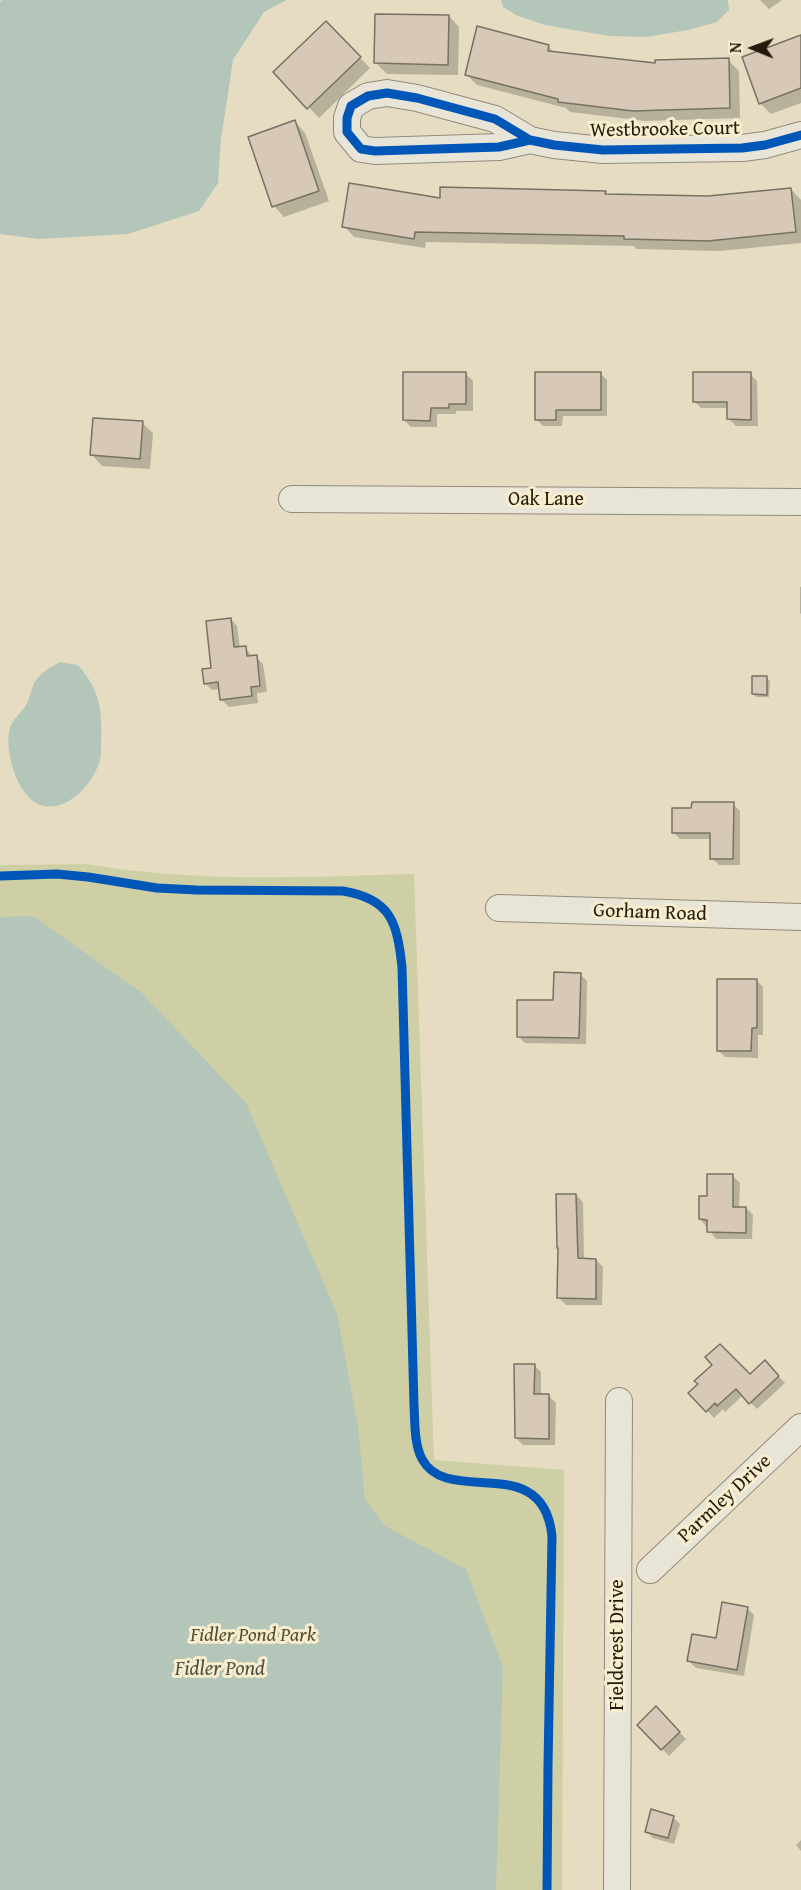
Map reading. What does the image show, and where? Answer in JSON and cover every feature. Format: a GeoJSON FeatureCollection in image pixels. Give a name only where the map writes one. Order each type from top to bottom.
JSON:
{"type":"FeatureCollection","features":[{"type":"Feature","properties":{"kind":"street","name":"Westbrooke Court"},"geometry":{"type":"LineString","coordinates":[[530,140],[499,147],[375,151],[361,149],[347,132],[346,118],[351,106],[368,96],[387,93],[417,98],[495,119],[530,140],[579,149],[742,148],[765,145],[801,135]]}},
{"type":"Feature","properties":{"kind":"street","name":"Oak Lane"},"geometry":{"type":"LineString","coordinates":[[292,499],[801,502]]}},
{"type":"Feature","properties":{"kind":"street","name":"Gorham Road"},"geometry":{"type":"LineString","coordinates":[[499,908],[801,917]]}},
{"type":"Feature","properties":{"kind":"street","name":"Fieldcrest Drive"},"geometry":{"type":"LineString","coordinates":[[617,1890],[620,1401]]}},
{"type":"Feature","properties":{"kind":"street","name":"Parmley Drive"},"geometry":{"type":"LineString","coordinates":[[650,1570],[801,1427]]}},
{"type":"Feature","properties":{"kind":"green space","name":"Fidler Pond"},"geometry":{"type":"Polygon","coordinates":[[[86,864],[167,874],[208,876],[414,874],[434,1460],[564,1470],[562,1890],[0,1890],[0,865],[86,864]]]}},
{"type":"Feature","properties":{"kind":"water"},"geometry":{"type":"Polygon","coordinates":[[[2,0],[287,0],[264,12],[233,60],[221,139],[218,183],[199,211],[128,234],[39,239],[0,234],[0,2],[2,0]]]}},
{"type":"Feature","properties":{"kind":"water"},"geometry":{"type":"Polygon","coordinates":[[[501,0],[728,0],[729,10],[717,22],[688,30],[646,37],[609,36],[545,25],[516,15],[503,7],[501,0]]]}},
{"type":"Feature","properties":{"kind":"water"},"geometry":{"type":"Polygon","coordinates":[[[60,662],[78,665],[97,695],[101,715],[101,751],[96,771],[81,791],[72,799],[51,807],[40,805],[24,792],[18,782],[8,745],[11,725],[27,703],[35,681],[45,671],[60,662]]]}},
{"type":"Feature","properties":{"kind":"water","name":"Fidler Pond"},"geometry":{"type":"Polygon","coordinates":[[[33,916],[142,993],[246,1103],[337,1314],[358,1426],[365,1499],[385,1526],[466,1569],[503,1667],[496,1890],[0,1890],[0,917],[33,916]]]}},
{"type":"Feature","properties":{"kind":"building"},"geometry":{"type":"Polygon","coordinates":[[[375,14],[449,15],[448,65],[374,63],[375,14]]]}},
{"type":"Feature","properties":{"kind":"building"},"geometry":{"type":"Polygon","coordinates":[[[326,21],[361,57],[307,109],[273,72],[326,21]]]}},
{"type":"Feature","properties":{"kind":"building"},"geometry":{"type":"Polygon","coordinates":[[[477,26],[549,45],[548,51],[655,63],[655,60],[729,58],[730,108],[633,111],[558,102],[558,99],[465,75],[477,26]]]}},
{"type":"Feature","properties":{"kind":"building"},"geometry":{"type":"Polygon","coordinates":[[[801,35],[801,88],[759,104],[742,57],[801,35]]]}},
{"type":"Feature","properties":{"kind":"building"},"geometry":{"type":"Polygon","coordinates":[[[295,120],[319,191],[272,207],[248,137],[295,120]]]}},
{"type":"Feature","properties":{"kind":"building"},"geometry":{"type":"Polygon","coordinates":[[[349,183],[440,198],[440,187],[708,196],[791,188],[796,232],[708,241],[624,239],[624,236],[415,232],[414,239],[342,227],[349,183]]]}},
{"type":"Feature","properties":{"kind":"building"},"geometry":{"type":"Polygon","coordinates":[[[403,372],[466,372],[466,404],[449,404],[449,408],[431,408],[430,421],[403,420],[403,372]]]}},
{"type":"Feature","properties":{"kind":"building"},"geometry":{"type":"Polygon","coordinates":[[[535,372],[601,372],[601,410],[556,410],[556,420],[535,420],[535,372]]]}},
{"type":"Feature","properties":{"kind":"building"},"geometry":{"type":"Polygon","coordinates":[[[693,372],[751,372],[751,420],[727,419],[727,402],[693,402],[693,372]]]}},
{"type":"Feature","properties":{"kind":"building"},"geometry":{"type":"Polygon","coordinates":[[[93,418],[143,421],[140,459],[90,455],[93,418]]]}},
{"type":"Feature","properties":{"kind":"building"},"geometry":{"type":"Polygon","coordinates":[[[231,618],[234,647],[246,646],[247,656],[257,655],[260,686],[251,687],[252,696],[220,700],[218,682],[204,684],[202,669],[211,668],[206,621],[231,618]]]}},
{"type":"Feature","properties":{"kind":"building"},"geometry":{"type":"Polygon","coordinates":[[[752,676],[767,676],[767,695],[752,694],[752,676]]]}},
{"type":"Feature","properties":{"kind":"building"},"geometry":{"type":"Polygon","coordinates":[[[692,802],[734,802],[733,859],[710,859],[710,833],[672,833],[672,808],[691,808],[692,802]]]}},
{"type":"Feature","properties":{"kind":"building"},"geometry":{"type":"Polygon","coordinates":[[[554,972],[581,973],[579,1038],[517,1037],[517,1000],[553,1000],[554,972]]]}},
{"type":"Feature","properties":{"kind":"building"},"geometry":{"type":"Polygon","coordinates":[[[717,979],[757,979],[757,1028],[752,1028],[751,1051],[717,1051],[717,979]]]}},
{"type":"Feature","properties":{"kind":"building"},"geometry":{"type":"Polygon","coordinates":[[[707,1174],[733,1174],[733,1207],[746,1207],[746,1233],[707,1232],[707,1220],[699,1219],[699,1196],[707,1196],[707,1174]]]}},
{"type":"Feature","properties":{"kind":"building"},"geometry":{"type":"Polygon","coordinates":[[[556,1194],[576,1194],[578,1258],[596,1259],[596,1299],[557,1298],[556,1194]]]}},
{"type":"Feature","properties":{"kind":"building"},"geometry":{"type":"Polygon","coordinates":[[[720,1344],[750,1374],[765,1360],[779,1376],[749,1404],[736,1389],[717,1406],[715,1403],[706,1412],[688,1393],[698,1384],[694,1381],[712,1365],[705,1357],[720,1344]]]}},
{"type":"Feature","properties":{"kind":"building"},"geometry":{"type":"Polygon","coordinates":[[[514,1364],[535,1364],[534,1394],[549,1394],[549,1439],[515,1438],[514,1364]]]}},
{"type":"Feature","properties":{"kind":"building"},"geometry":{"type":"Polygon","coordinates":[[[722,1602],[748,1607],[737,1670],[687,1661],[692,1634],[716,1638],[722,1602]]]}},
{"type":"Feature","properties":{"kind":"building"},"geometry":{"type":"Polygon","coordinates":[[[656,1706],[680,1732],[661,1750],[637,1725],[656,1706]]]}},
{"type":"Feature","properties":{"kind":"building"},"geometry":{"type":"Polygon","coordinates":[[[651,1809],[674,1816],[668,1838],[645,1832],[651,1809]]]}},
{"type":"Feature","properties":{"kind":"cycle path"},"geometry":{"type":"LineString","coordinates":[[530,140],[499,147],[375,151],[361,149],[347,132],[347,118],[351,106],[368,96],[387,93],[417,98],[495,119],[530,140],[603,150],[742,148],[765,145],[801,135]]}},
{"type":"Feature","properties":{"kind":"cycle path"},"geometry":{"type":"LineString","coordinates":[[0,876],[57,874],[157,888],[197,890],[343,891],[372,900],[389,915],[394,925],[402,967],[414,1405],[418,1447],[422,1459],[435,1473],[452,1479],[514,1486],[532,1494],[545,1510],[552,1536],[547,1890]]}},
{"type":"Feature","properties":{"kind":"park label","name":"Fidler Pond Park"},"geometry":{"type":"Point","coordinates":[253,1636]}}]}
